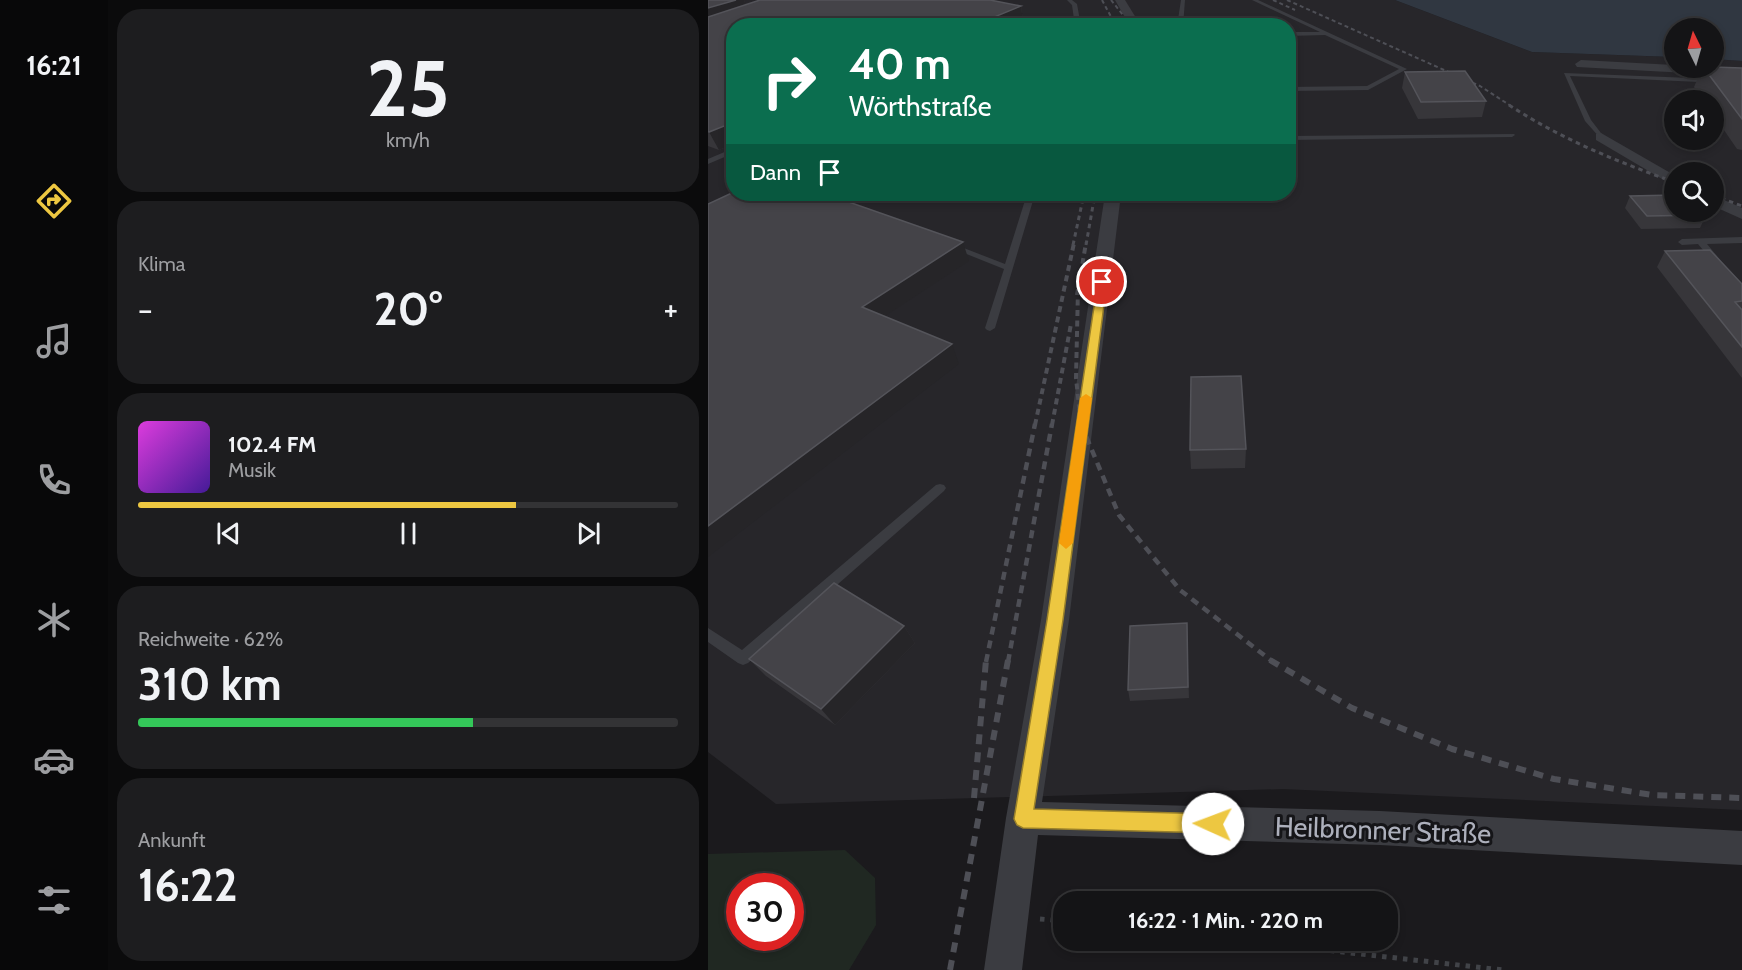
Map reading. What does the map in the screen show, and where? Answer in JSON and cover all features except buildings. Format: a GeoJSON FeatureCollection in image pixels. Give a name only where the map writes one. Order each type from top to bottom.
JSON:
{"type":"FeatureCollection","features":[{"type":"Feature","properties":{"kind":"street"},"geometry":{"type":"LineString","coordinates":[[1120,0],[1131,18]]}},
{"type":"Feature","properties":{"kind":"street"},"geometry":{"type":"LineString","coordinates":[[1581,64],[1742,72]]}},
{"type":"Feature","properties":{"kind":"street"},"geometry":{"type":"LineString","coordinates":[[1601,137],[1664,175]]}},
{"type":"Feature","properties":{"kind":"street"},"geometry":{"type":"LineString","coordinates":[[1003,970],[1023,819],[1057,609],[1111,201]]}},
{"type":"Feature","properties":{"kind":"street"},"geometry":{"type":"LineString","coordinates":[[1724,205],[1742,214]]}},
{"type":"Feature","properties":{"kind":"street","name":"Heilbronner Straße"},"geometry":{"type":"LineString","coordinates":[[1023,819],[1380,828],[1742,848]]}},
{"type":"Feature","properties":{"kind":"lane"},"geometry":{"type":"LineString","coordinates":[[1069,0],[1074,4],[1077,18]]}},
{"type":"Feature","properties":{"kind":"lane"},"geometry":{"type":"LineString","coordinates":[[1181,18],[1183,0]]}},
{"type":"Feature","properties":{"kind":"lane"},"geometry":{"type":"LineString","coordinates":[[1254,0],[1293,18]]}},
{"type":"Feature","properties":{"kind":"lane"},"geometry":{"type":"LineString","coordinates":[[1296,20],[1404,69],[1368,88],[1296,89]]}},
{"type":"Feature","properties":{"kind":"lane"},"geometry":{"type":"LineString","coordinates":[[1296,34],[1327,34]]}},
{"type":"Feature","properties":{"kind":"lane"},"geometry":{"type":"LineString","coordinates":[[1601,137],[1588,121],[1566,74],[1742,82]]}},
{"type":"Feature","properties":{"kind":"lane"},"geometry":{"type":"LineString","coordinates":[[1296,138],[1512,135]]}},
{"type":"Feature","properties":{"kind":"lane"},"geometry":{"type":"LineString","coordinates":[[708,162],[726,154]]}},
{"type":"Feature","properties":{"kind":"lane"},"geometry":{"type":"LineString","coordinates":[[990,328],[1029,201]]}},
{"type":"Feature","properties":{"kind":"lane"},"geometry":{"type":"LineString","coordinates":[[1682,242],[1742,240]]}},
{"type":"Feature","properties":{"kind":"lane"},"geometry":{"type":"LineString","coordinates":[[1701,242],[1721,266]]}},
{"type":"Feature","properties":{"kind":"lane"},"geometry":{"type":"LineString","coordinates":[[944,243],[1008,268]]}},
{"type":"Feature","properties":{"kind":"lane"},"geometry":{"type":"LineString","coordinates":[[708,634],[743,658],[940,488]]}},
{"type":"Feature","properties":{"kind":"path"},"geometry":{"type":"LineString","coordinates":[[1334,951],[1503,970]]}},
{"type":"Feature","properties":{"kind":"shaded area"},"geometry":{"type":"Polygon","coordinates":[[[708,0],[1395,0],[1532,52],[1664,57],[1664,78],[1724,78],[1724,60],[1742,61],[1742,810],[1283,789],[776,804],[708,752],[708,0]]]}},
{"type":"Feature","properties":{"kind":"shaded area"},"geometry":{"type":"Polygon","coordinates":[[[1395,0],[1742,0],[1742,61],[1724,60],[1724,18],[1664,18],[1664,57],[1532,52],[1395,0]]]}},
{"type":"Feature","properties":{"kind":"shaded area"},"geometry":{"type":"Polygon","coordinates":[[[845,850],[875,878],[876,925],[849,970],[708,970],[708,854],[845,850]]]}},
{"type":"Feature","properties":{"kind":"railway"},"geometry":{"type":"LineString","coordinates":[[1102,0],[1112,18]]}},
{"type":"Feature","properties":{"kind":"railway"},"geometry":{"type":"LineString","coordinates":[[1111,0],[1124,18]]}},
{"type":"Feature","properties":{"kind":"railway"},"geometry":{"type":"LineString","coordinates":[[1273,0],[1295,10]]}},
{"type":"Feature","properties":{"kind":"railway"},"geometry":{"type":"LineString","coordinates":[[1287,0],[1480,86],[1511,106]]}},
{"type":"Feature","properties":{"kind":"railway"},"geometry":{"type":"LineString","coordinates":[[1509,105],[1589,148],[1664,178]]}},
{"type":"Feature","properties":{"kind":"railway"},"geometry":{"type":"LineString","coordinates":[[1724,199],[1742,206]]}},
{"type":"Feature","properties":{"kind":"railway"},"geometry":{"type":"LineString","coordinates":[[1073,245],[1082,201]]}},
{"type":"Feature","properties":{"kind":"railway"},"geometry":{"type":"LineString","coordinates":[[1086,245],[1094,201]]}},
{"type":"Feature","properties":{"kind":"railway"},"geometry":{"type":"LineString","coordinates":[[1035,425],[1074,243]]}},
{"type":"Feature","properties":{"kind":"railway"},"geometry":{"type":"LineString","coordinates":[[1078,289],[1086,243]]}},
{"type":"Feature","properties":{"kind":"railway"},"geometry":{"type":"LineString","coordinates":[[1077,295],[1078,289]]}},
{"type":"Feature","properties":{"kind":"railway"},"geometry":{"type":"LineString","coordinates":[[1078,289],[1076,378],[1081,425]]}},
{"type":"Feature","properties":{"kind":"railway"},"geometry":{"type":"LineString","coordinates":[[1052,425],[1071,324]]}},
{"type":"Feature","properties":{"kind":"railway"},"geometry":{"type":"LineString","coordinates":[[986,662],[1035,424]]}},
{"type":"Feature","properties":{"kind":"railway"},"geometry":{"type":"LineString","coordinates":[[1008,662],[1052,424]]}},
{"type":"Feature","properties":{"kind":"railway"},"geometry":{"type":"LineString","coordinates":[[1081,424],[1119,515],[1180,590],[1272,661]]}},
{"type":"Feature","properties":{"kind":"railway"},"geometry":{"type":"LineString","coordinates":[[974,798],[986,660]]}},
{"type":"Feature","properties":{"kind":"railway"},"geometry":{"type":"LineString","coordinates":[[950,970],[1008,660]]}},
{"type":"Feature","properties":{"kind":"railway"},"geometry":{"type":"LineString","coordinates":[[1272,661],[1352,708],[1452,749],[1554,779],[1652,795],[1742,798]]}},
{"type":"Feature","properties":{"kind":"slow traffic"},"geometry":{"type":"LineString","coordinates":[[1066,543],[1086,398]]}},
{"type":"Feature","properties":{"kind":"route"},"geometry":{"type":"LineString","coordinates":[[1102,282],[1055,620],[1023,819],[1213,824]]}}]}
